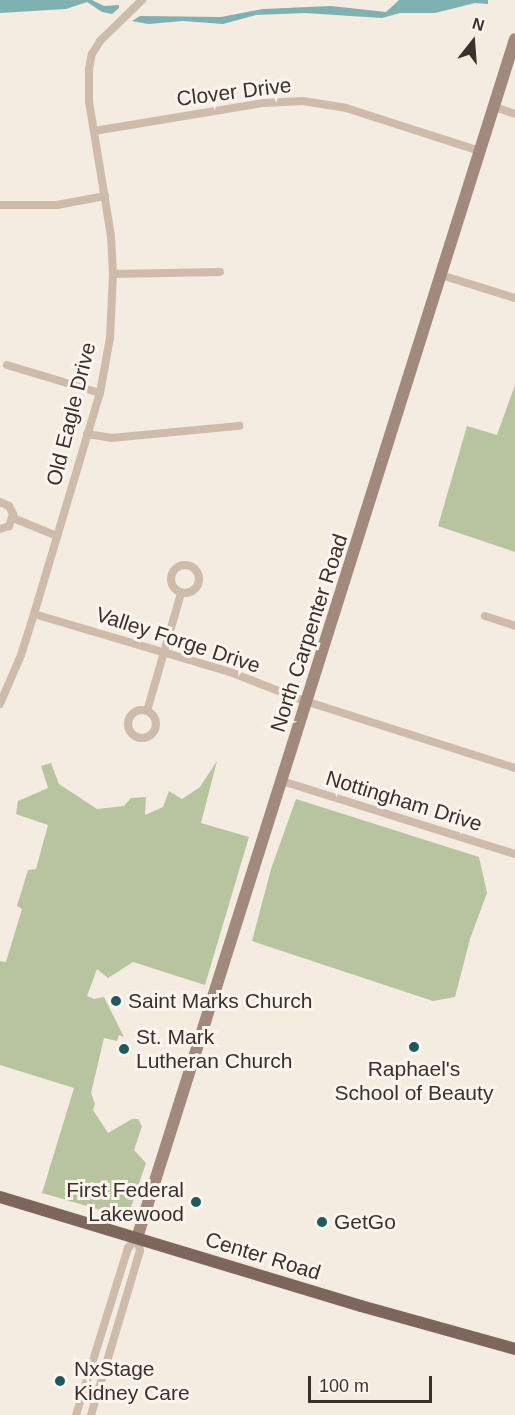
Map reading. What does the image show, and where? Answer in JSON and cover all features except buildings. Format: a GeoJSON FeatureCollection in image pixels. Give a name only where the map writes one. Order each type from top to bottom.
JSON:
{"type":"FeatureCollection","features":[{"type":"Feature","properties":{"kind":"main road","name":"Center Road"},"geometry":{"type":"LineString","coordinates":[[0,1197],[515,1349]]}},
{"type":"Feature","properties":{"kind":"street","name":"Old Eagle Drive"},"geometry":{"type":"LineString","coordinates":[[0,704],[21,655],[34,614],[100,393],[110,338],[113,274],[105,196],[88,86],[92,54],[108,30],[142,0]]}},
{"type":"Feature","properties":{"kind":"street","name":"North Carpenter Road"},"geometry":{"type":"LineString","coordinates":[[137,1238],[515,39]]}},
{"type":"Feature","properties":{"kind":"street","name":"Clover Drive"},"geometry":{"type":"LineString","coordinates":[[94,131],[264,103],[303,101],[346,108],[480,151]]}},
{"type":"Feature","properties":{"kind":"street"},"geometry":{"type":"LineString","coordinates":[[495,107],[515,114]]}},
{"type":"Feature","properties":{"kind":"street"},"geometry":{"type":"LineString","coordinates":[[0,205],[57,205],[105,196]]}},
{"type":"Feature","properties":{"kind":"street"},"geometry":{"type":"LineString","coordinates":[[113,274],[220,272]]}},
{"type":"Feature","properties":{"kind":"street"},"geometry":{"type":"LineString","coordinates":[[441,275],[515,298]]}},
{"type":"Feature","properties":{"kind":"street"},"geometry":{"type":"LineString","coordinates":[[7,365],[100,393]]}},
{"type":"Feature","properties":{"kind":"street"},"geometry":{"type":"LineString","coordinates":[[87,434],[111,438],[239,426]]}},
{"type":"Feature","properties":{"kind":"street"},"geometry":{"type":"LineString","coordinates":[[0,502],[9,506],[13,518],[9,526],[0,529]]}},
{"type":"Feature","properties":{"kind":"street"},"geometry":{"type":"LineString","coordinates":[[13,518],[57,536]]}},
{"type":"Feature","properties":{"kind":"street"},"geometry":{"type":"LineString","coordinates":[[147,711],[181,593]]}},
{"type":"Feature","properties":{"kind":"street","name":"Valley Forge Drive"},"geometry":{"type":"LineString","coordinates":[[34,614],[230,672],[308,701],[515,768]]}},
{"type":"Feature","properties":{"kind":"street"},"geometry":{"type":"LineString","coordinates":[[485,616],[515,626]]}},
{"type":"Feature","properties":{"kind":"street","name":"Nottingham Drive"},"geometry":{"type":"LineString","coordinates":[[282,781],[515,855]]}},
{"type":"Feature","properties":{"kind":"street"},"geometry":{"type":"LineString","coordinates":[[76,1415],[128,1248],[137,1238]]}},
{"type":"Feature","properties":{"kind":"street"},"geometry":{"type":"LineString","coordinates":[[91,1415],[140,1251],[137,1238]]}},
{"type":"Feature","properties":{"kind":"green space"},"geometry":{"type":"Polygon","coordinates":[[[515,385],[515,552],[438,526],[467,426],[497,435],[515,385]]]}},
{"type":"Feature","properties":{"kind":"green space"},"geometry":{"type":"Polygon","coordinates":[[[217,761],[201,823],[249,837],[205,985],[133,962],[108,978],[97,969],[87,996],[94,999],[104,997],[124,1037],[119,1035],[117,1041],[104,1038],[91,1093],[95,1104],[93,1110],[108,1133],[132,1119],[138,1119],[142,1126],[134,1150],[146,1163],[130,1210],[125,1217],[42,1193],[74,1088],[0,1065],[0,961],[6,962],[22,909],[17,906],[28,870],[36,869],[48,825],[16,814],[18,801],[48,788],[41,766],[51,763],[59,784],[97,809],[124,806],[131,798],[146,797],[145,815],[163,807],[169,791],[182,799],[200,787],[217,761]]]}},
{"type":"Feature","properties":{"kind":"green space"},"geometry":{"type":"Polygon","coordinates":[[[296,799],[479,857],[487,893],[470,939],[455,997],[433,1001],[252,941],[271,869],[296,799]]]}},
{"type":"Feature","properties":{"kind":"water"},"geometry":{"type":"Polygon","coordinates":[[[0,0],[92,0],[104,6],[119,5],[119,8],[112,14],[102,12],[87,2],[66,9],[0,13],[0,0]]]}},
{"type":"Feature","properties":{"kind":"water"},"geometry":{"type":"Polygon","coordinates":[[[399,0],[488,0],[488,4],[475,3],[435,13],[400,13],[382,18],[305,13],[256,15],[223,24],[183,21],[148,24],[132,21],[140,16],[221,17],[263,9],[331,6],[386,12],[399,0]]]}},
{"type":"Feature","properties":{"kind":"place","name":"Saint Marks Church"},"geometry":{"type":"Point","coordinates":[116,1001]}},
{"type":"Feature","properties":{"kind":"place","name":"Raphael's School of Beauty"},"geometry":{"type":"Point","coordinates":[414,1047]}},
{"type":"Feature","properties":{"kind":"place","name":"St. Mark Lutheran Church"},"geometry":{"type":"Point","coordinates":[124,1049]}},
{"type":"Feature","properties":{"kind":"place","name":"First Federal Lakewood"},"geometry":{"type":"Point","coordinates":[196,1202]}},
{"type":"Feature","properties":{"kind":"place","name":"GetGo"},"geometry":{"type":"Point","coordinates":[322,1222]}},
{"type":"Feature","properties":{"kind":"place","name":"NxStage Kidney Care"},"geometry":{"type":"Point","coordinates":[60,1381]}}]}
